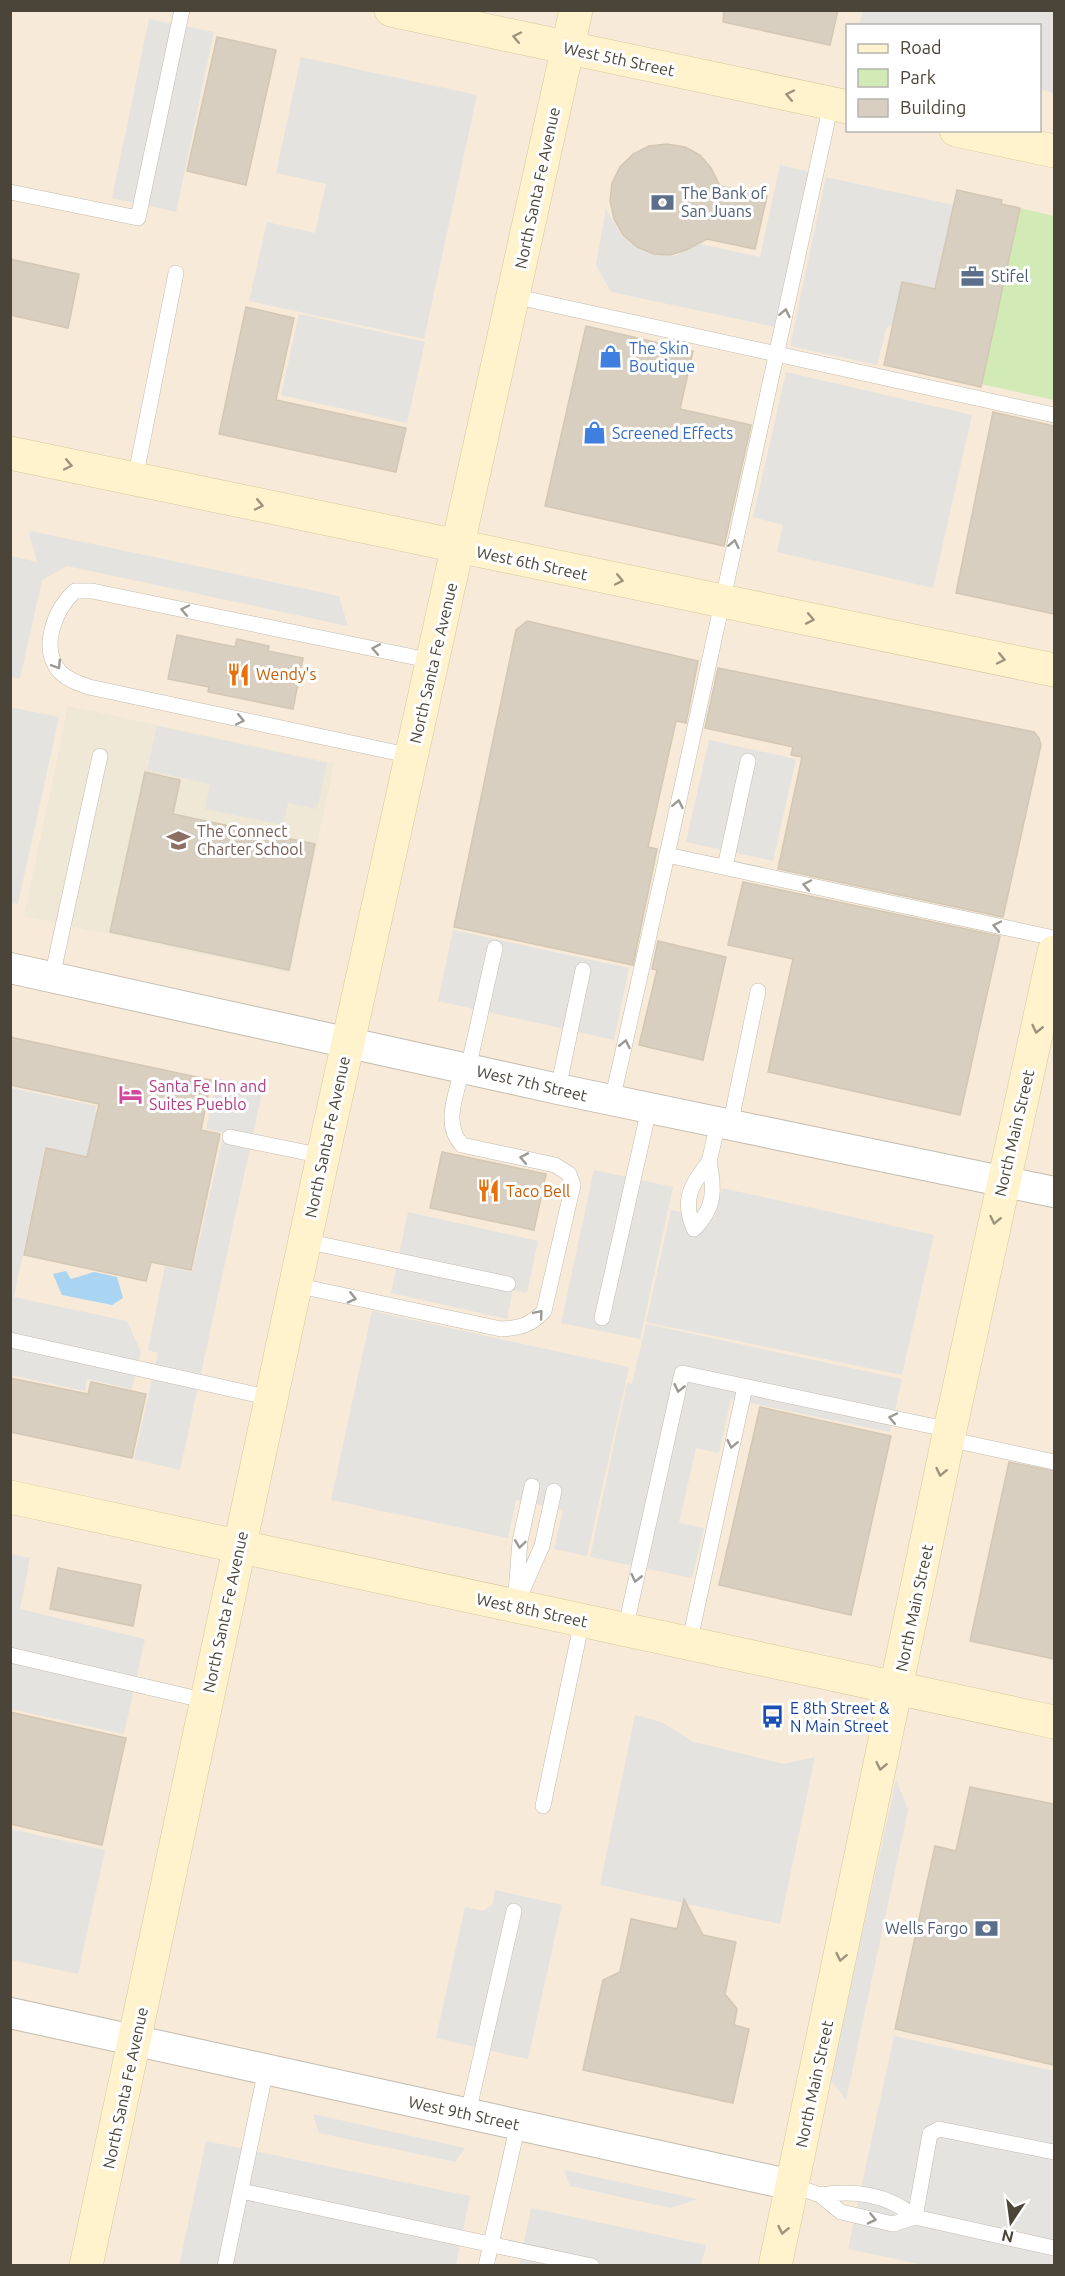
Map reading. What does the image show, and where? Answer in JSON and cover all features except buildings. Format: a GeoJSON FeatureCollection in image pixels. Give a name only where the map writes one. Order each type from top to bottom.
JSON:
{"type":"FeatureCollection","features":[{"type":"Feature","properties":{"kind":"street","name":"West 5th Street"},"geometry":{"type":"LineString","coordinates":[[391,10],[839,106]]}},
{"type":"Feature","properties":{"kind":"street","name":"North Santa Fe Avenue"},"geometry":{"type":"LineString","coordinates":[[86,2265],[136,2040],[323,1156],[576,10]]}},
{"type":"Feature","properties":{"kind":"street"},"geometry":{"type":"LineString","coordinates":[[965,132],[1054,151]]}},
{"type":"Feature","properties":{"kind":"street","name":"West 6th Street"},"geometry":{"type":"LineString","coordinates":[[10,453],[1054,670]]}},
{"type":"Feature","properties":{"kind":"street","name":"West 7th Street"},"geometry":{"type":"LineString","coordinates":[[10,968],[649,1109],[1054,1192]]}},
{"type":"Feature","properties":{"kind":"street","name":"North Main Street"},"geometry":{"type":"LineString","coordinates":[[775,2265],[806,2190],[897,1689],[1003,1181],[1052,972]]}},
{"type":"Feature","properties":{"kind":"street","name":"West 8th Street"},"geometry":{"type":"LineString","coordinates":[[10,1497],[1054,1722]]}},
{"type":"Feature","properties":{"kind":"street","name":"West 9th Street"},"geometry":{"type":"LineString","coordinates":[[10,2013],[518,2124],[806,2190]]}},
{"type":"Feature","properties":{"kind":"lane"},"geometry":{"type":"LineString","coordinates":[[10,192],[138,218],[182,10]]}},
{"type":"Feature","properties":{"kind":"lane"},"geometry":{"type":"LineString","coordinates":[[612,1101],[776,354],[839,106]]}},
{"type":"Feature","properties":{"kind":"lane"},"geometry":{"type":"LineString","coordinates":[[135,479],[176,273]]}},
{"type":"Feature","properties":{"kind":"lane"},"geometry":{"type":"LineString","coordinates":[[513,296],[1054,415]]}},
{"type":"Feature","properties":{"kind":"lane"},"geometry":{"type":"LineString","coordinates":[[412,756],[89,687],[70,680],[59,671],[52,657],[50,639],[64,601],[75,591],[92,591],[433,661]]}},
{"type":"Feature","properties":{"kind":"lane"},"geometry":{"type":"LineString","coordinates":[[52,977],[100,756]]}},
{"type":"Feature","properties":{"kind":"lane"},"geometry":{"type":"LineString","coordinates":[[725,867],[748,761]]}},
{"type":"Feature","properties":{"kind":"lane"},"geometry":{"type":"LineString","coordinates":[[667,855],[1054,938]]}},
{"type":"Feature","properties":{"kind":"lane"},"geometry":{"type":"LineString","coordinates":[[295,1285],[501,1329],[527,1325],[544,1311],[573,1185],[568,1174],[555,1165],[462,1145],[455,1138],[450,1124],[495,948]]}},
{"type":"Feature","properties":{"kind":"lane"},"geometry":{"type":"LineString","coordinates":[[558,1089],[583,970]]}},
{"type":"Feature","properties":{"kind":"lane"},"geometry":{"type":"LineString","coordinates":[[709,1162],[724,1125],[758,991]]}},
{"type":"Feature","properties":{"kind":"lane"},"geometry":{"type":"LineString","coordinates":[[602,1318],[649,1109]]}},
{"type":"Feature","properties":{"kind":"lane"},"geometry":{"type":"LineString","coordinates":[[230,1137],[323,1156]]}},
{"type":"Feature","properties":{"kind":"lane"},"geometry":{"type":"LineString","coordinates":[[305,1241],[508,1284]]}},
{"type":"Feature","properties":{"kind":"lane"},"geometry":{"type":"LineString","coordinates":[[10,1340],[271,1398]]}},
{"type":"Feature","properties":{"kind":"lane"},"geometry":{"type":"LineString","coordinates":[[625,1630],[682,1373],[949,1434],[1054,1462]]}},
{"type":"Feature","properties":{"kind":"lane"},"geometry":{"type":"LineString","coordinates":[[689,1644],[745,1387]]}},
{"type":"Feature","properties":{"kind":"lane"},"geometry":{"type":"LineString","coordinates":[[515,1606],[520,1541],[532,1486]]}},
{"type":"Feature","properties":{"kind":"lane"},"geometry":{"type":"LineString","coordinates":[[515,1606],[542,1546],[554,1491]]}},
{"type":"Feature","properties":{"kind":"lane"},"geometry":{"type":"LineString","coordinates":[[543,1806],[582,1621]]}},
{"type":"Feature","properties":{"kind":"lane"},"geometry":{"type":"LineString","coordinates":[[10,1655],[207,1701]]}},
{"type":"Feature","properties":{"kind":"lane"},"geometry":{"type":"LineString","coordinates":[[468,2113],[514,1911]]}},
{"type":"Feature","properties":{"kind":"lane"},"geometry":{"type":"LineString","coordinates":[[225,2265],[266,2068]]}},
{"type":"Feature","properties":{"kind":"lane"},"geometry":{"type":"LineString","coordinates":[[486,2265],[518,2124]]}},
{"type":"Feature","properties":{"kind":"lane"},"geometry":{"type":"LineString","coordinates":[[915,2217],[930,2134],[939,2128],[1054,2152]]}},
{"type":"Feature","properties":{"kind":"lane"},"geometry":{"type":"LineString","coordinates":[[806,2190],[841,2212],[893,2224],[915,2217]]}},
{"type":"Feature","properties":{"kind":"lane"},"geometry":{"type":"LineString","coordinates":[[806,2190],[848,2191],[897,2202],[915,2217],[1054,2248]]}},
{"type":"Feature","properties":{"kind":"lane"},"geometry":{"type":"LineString","coordinates":[[241,2191],[592,2265]]}},
{"type":"Feature","properties":{"kind":"shaded area"},"geometry":{"type":"Polygon","coordinates":[[[11,11],[1054,11],[1054,2265],[11,2266],[11,11]]]}},
{"type":"Feature","properties":{"kind":"shaded area"},"geometry":{"type":"Polygon","coordinates":[[[863,11],[1054,11],[1054,93],[1041,89],[1041,24],[859,24],[863,11]]]}},
{"type":"Feature","properties":{"kind":"shaded area"},"geometry":{"type":"Polygon","coordinates":[[[149,19],[214,32],[176,212],[112,198],[149,19]]]}},
{"type":"Feature","properties":{"kind":"shaded area"},"geometry":{"type":"Polygon","coordinates":[[[301,57],[477,95],[424,339],[249,301],[267,222],[315,233],[326,184],[276,173],[301,57]]]}},
{"type":"Feature","properties":{"kind":"shaded area"},"geometry":{"type":"Polygon","coordinates":[[[780,165],[810,172],[776,327],[611,292],[596,265],[606,209],[622,236],[635,247],[650,253],[674,256],[700,244],[760,257],[780,165]]]}},
{"type":"Feature","properties":{"kind":"shaded area"},"geometry":{"type":"Polygon","coordinates":[[[826,177],[954,205],[924,338],[920,333],[890,326],[886,329],[877,365],[790,346],[826,177]]]}},
{"type":"Feature","properties":{"kind":"shaded area"},"geometry":{"type":"Polygon","coordinates":[[[299,314],[425,342],[407,423],[281,395],[299,314]]]}},
{"type":"Feature","properties":{"kind":"shaded area"},"geometry":{"type":"Polygon","coordinates":[[[786,372],[972,415],[933,588],[777,552],[783,525],[753,517],[786,372]]]}},
{"type":"Feature","properties":{"kind":"shaded area"},"geometry":{"type":"Polygon","coordinates":[[[31,531],[339,596],[348,626],[67,566],[42,580],[20,679],[11,677],[11,556],[37,562],[29,534],[31,531]]]}},
{"type":"Feature","properties":{"kind":"shaded area","name":"The Connect Charter School"},"geometry":{"type":"Polygon","coordinates":[[[68,706],[334,763],[290,973],[24,916],[68,706]]]}},
{"type":"Feature","properties":{"kind":"shaded area"},"geometry":{"type":"Polygon","coordinates":[[[10,707],[59,717],[18,904],[10,903],[10,707]]]}},
{"type":"Feature","properties":{"kind":"shaded area"},"geometry":{"type":"Polygon","coordinates":[[[157,726],[327,763],[317,809],[288,803],[283,825],[205,809],[210,784],[147,770],[157,726]]]}},
{"type":"Feature","properties":{"kind":"shaded area"},"geometry":{"type":"Polygon","coordinates":[[[709,740],[796,759],[773,861],[686,842],[709,740]]]}},
{"type":"Feature","properties":{"kind":"shaded area"},"geometry":{"type":"Polygon","coordinates":[[[453,930],[629,968],[614,1040],[438,1001],[453,930]]]}},
{"type":"Feature","properties":{"kind":"shaded area"},"geometry":{"type":"Polygon","coordinates":[[[217,1078],[263,1088],[180,1470],[134,1459],[158,1353],[148,1350],[165,1266],[192,1272],[224,1133],[206,1129],[217,1078]]]}},
{"type":"Feature","properties":{"kind":"shaded area"},"geometry":{"type":"Polygon","coordinates":[[[11,1088],[96,1106],[95,1112],[119,1117],[111,1161],[45,1147],[14,1297],[127,1321],[141,1352],[132,1389],[87,1379],[85,1391],[11,1375],[11,1088]]]}},
{"type":"Feature","properties":{"kind":"shaded area"},"geometry":{"type":"Polygon","coordinates":[[[594,1170],[673,1187],[640,1339],[561,1323],[594,1170]]]}},
{"type":"Feature","properties":{"kind":"shaded area"},"geometry":{"type":"Polygon","coordinates":[[[722,1188],[934,1235],[902,1375],[646,1322],[671,1210],[714,1219],[722,1188]]]}},
{"type":"Feature","properties":{"kind":"shaded area"},"geometry":{"type":"Polygon","coordinates":[[[408,1212],[538,1241],[527,1293],[513,1290],[507,1319],[391,1293],[408,1212]]]}},
{"type":"Feature","properties":{"kind":"shaded area"},"geometry":{"type":"Polygon","coordinates":[[[372,1311],[629,1367],[587,1556],[554,1549],[563,1510],[516,1500],[508,1538],[331,1500],[372,1311]]]}},
{"type":"Feature","properties":{"kind":"shaded area"},"geometry":{"type":"Polygon","coordinates":[[[646,1324],[902,1379],[890,1432],[731,1399],[719,1453],[696,1448],[679,1523],[704,1528],[692,1578],[590,1557],[627,1383],[632,1384],[646,1324]]]}},
{"type":"Feature","properties":{"kind":"shaded area"},"geometry":{"type":"Polygon","coordinates":[[[11,1554],[30,1558],[20,1609],[145,1639],[124,1734],[11,1709],[11,1554]]]}},
{"type":"Feature","properties":{"kind":"shaded area"},"geometry":{"type":"Polygon","coordinates":[[[635,1715],[661,1722],[694,1742],[784,1764],[815,1757],[780,1924],[600,1885],[635,1715]]]}},
{"type":"Feature","properties":{"kind":"shaded area"},"geometry":{"type":"Polygon","coordinates":[[[896,1780],[908,1810],[846,2100],[830,2079],[896,1780]]]}},
{"type":"Feature","properties":{"kind":"shaded area"},"geometry":{"type":"Polygon","coordinates":[[[11,1829],[105,1850],[78,1974],[11,1960],[11,1829]]]}},
{"type":"Feature","properties":{"kind":"shaded area"},"geometry":{"type":"Polygon","coordinates":[[[495,1890],[562,1905],[528,2059],[436,2038],[465,1907],[483,1911],[493,1904],[495,1890]]]}},
{"type":"Feature","properties":{"kind":"shaded area"},"geometry":{"type":"Polygon","coordinates":[[[894,2036],[1054,2071],[1054,2265],[923,2265],[848,2249],[894,2036]]]}},
{"type":"Feature","properties":{"kind":"shaded area"},"geometry":{"type":"Polygon","coordinates":[[[313,2114],[465,2148],[455,2162],[319,2133],[313,2114]]]}},
{"type":"Feature","properties":{"kind":"shaded area"},"geometry":{"type":"Polygon","coordinates":[[[206,2141],[470,2196],[456,2265],[179,2266],[206,2141]]]}},
{"type":"Feature","properties":{"kind":"shaded area"},"geometry":{"type":"Polygon","coordinates":[[[564,2170],[698,2199],[671,2208],[570,2186],[564,2170]]]}},
{"type":"Feature","properties":{"kind":"shaded area"},"geometry":{"type":"Polygon","coordinates":[[[531,2208],[706,2245],[701,2265],[519,2266],[531,2208]]]}},
{"type":"Feature","properties":{"kind":"green space"},"geometry":{"type":"Polygon","coordinates":[[[1020,208],[1054,216],[1054,400],[981,384],[1020,208]]]}},
{"type":"Feature","properties":{"kind":"water"},"geometry":{"type":"Polygon","coordinates":[[[66,1271],[71,1279],[94,1272],[117,1277],[123,1298],[112,1305],[62,1295],[53,1274],[66,1271]]]}},
{"type":"Feature","properties":{"kind":"place","name":"The Bank of San Juans"},"geometry":{"type":"Point","coordinates":[663,202]}},
{"type":"Feature","properties":{"kind":"place","name":"Stifel"},"geometry":{"type":"Point","coordinates":[973,276]}},
{"type":"Feature","properties":{"kind":"place","name":"The Skin Boutique"},"geometry":{"type":"Point","coordinates":[611,357]}},
{"type":"Feature","properties":{"kind":"place","name":"Screened Effects"},"geometry":{"type":"Point","coordinates":[594,433]}},
{"type":"Feature","properties":{"kind":"place","name":"Wendy's"},"geometry":{"type":"Point","coordinates":[238,674]}},
{"type":"Feature","properties":{"kind":"place","name":"The Connect Charter School"},"geometry":{"type":"Point","coordinates":[179,840]}},
{"type":"Feature","properties":{"kind":"place","name":"Santa Fe Inn and Suites Pueblo"},"geometry":{"type":"Point","coordinates":[131,1095]}},
{"type":"Feature","properties":{"kind":"place","name":"Taco Bell"},"geometry":{"type":"Point","coordinates":[488,1191]}},
{"type":"Feature","properties":{"kind":"place","name":"E 8th Street & N Main Street"},"geometry":{"type":"Point","coordinates":[772,1717]}},
{"type":"Feature","properties":{"kind":"place","name":"Wells Fargo"},"geometry":{"type":"Point","coordinates":[986,1928]}}]}
